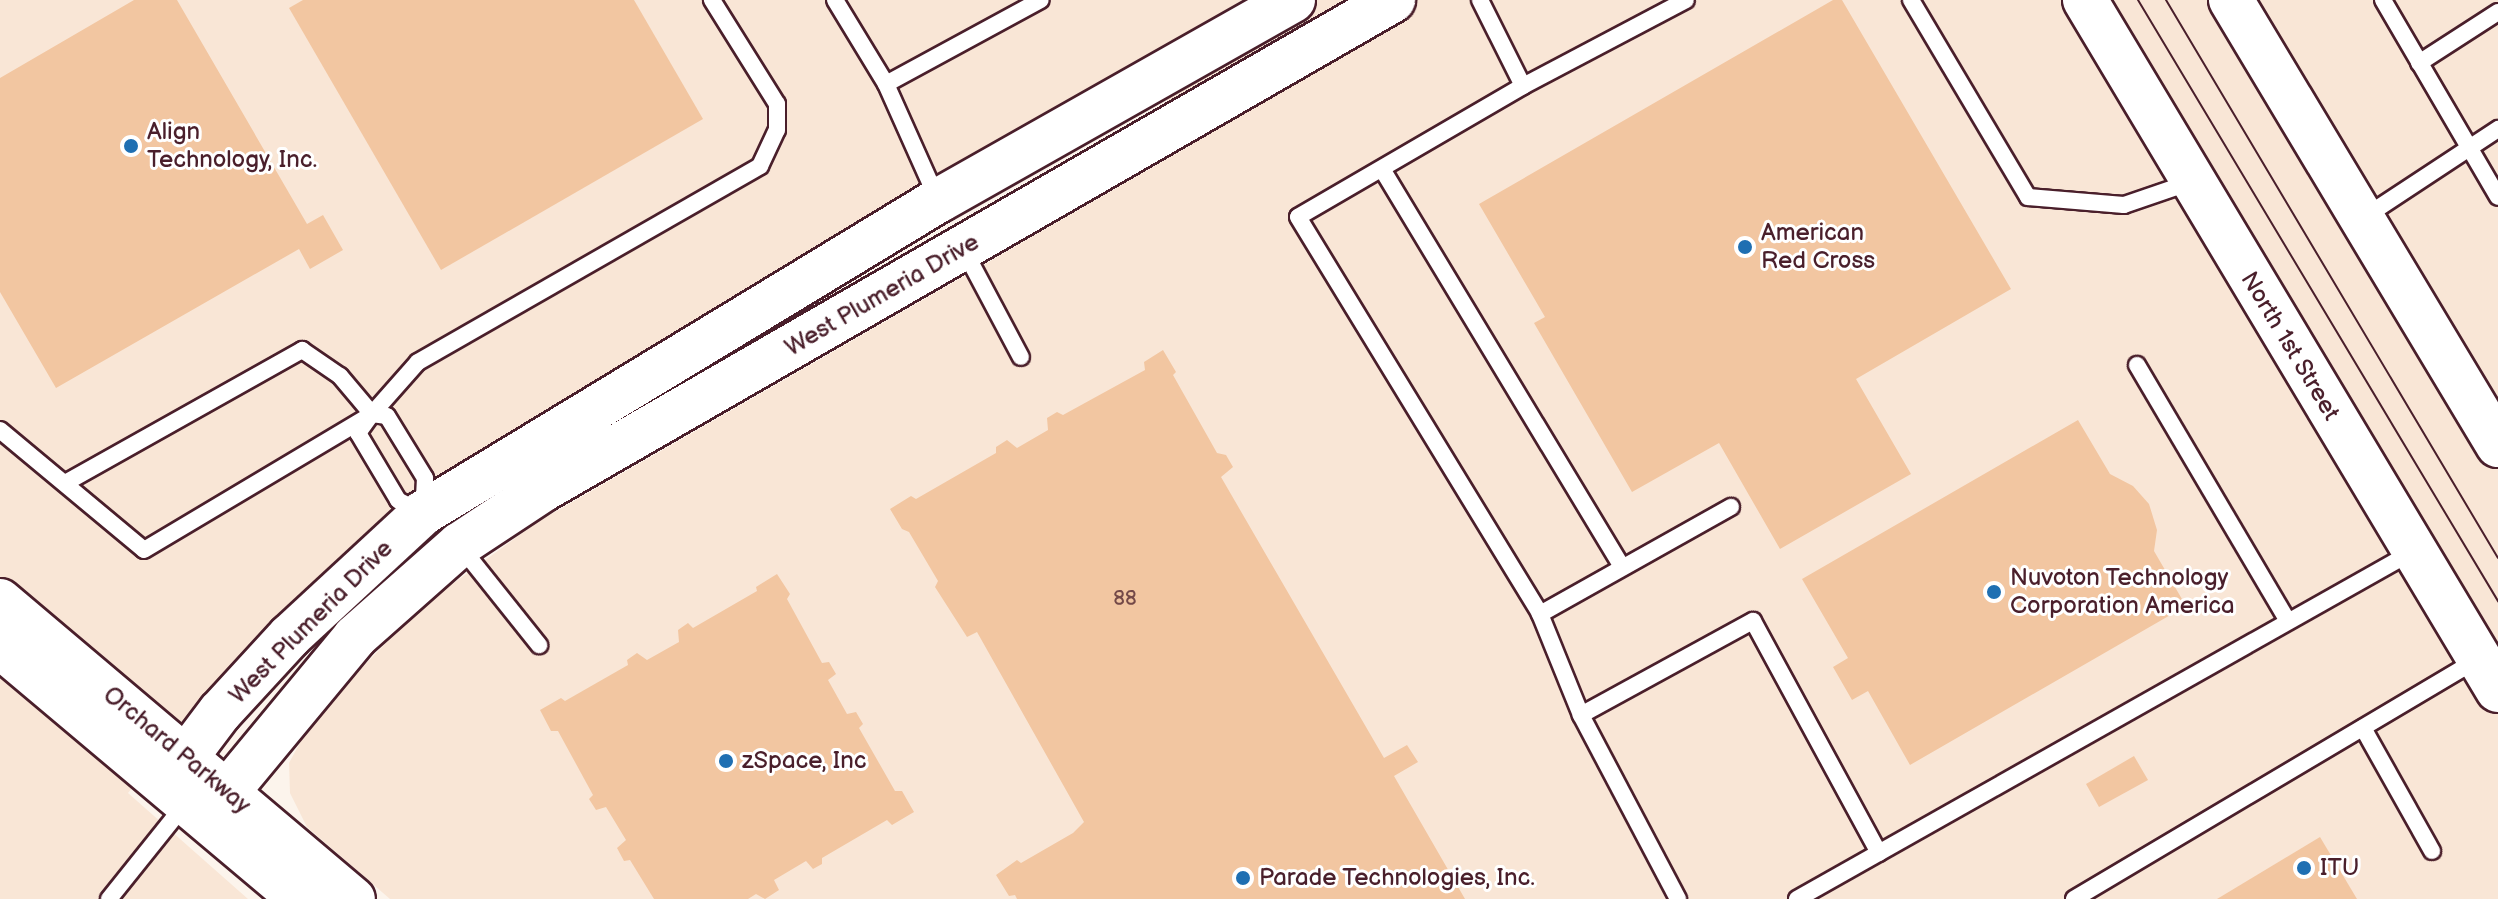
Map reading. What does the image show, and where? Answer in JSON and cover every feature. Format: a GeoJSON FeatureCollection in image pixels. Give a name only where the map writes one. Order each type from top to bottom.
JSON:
{"type":"FeatureCollection","features":[{"type":"Feature","properties":{"kind":"street","name":"West Plumeria Drive"},"geometry":{"type":"LineString","coordinates":[[186,757],[220,712],[290,636],[423,513],[939,200],[1293,0]]}},
{"type":"Feature","properties":{"kind":"street","name":"West Plumeria Drive"},"geometry":{"type":"LineString","coordinates":[[206,797],[355,637],[459,545],[542,490],[1393,0]]}},
{"type":"Feature","properties":{"kind":"street","name":"North 1st Street"},"geometry":{"type":"LineString","coordinates":[[2085,0],[2191,182],[2488,674]]}},
{"type":"Feature","properties":{"kind":"street"},"geometry":{"type":"LineString","coordinates":[[2231,0],[2498,445]]}},
{"type":"Feature","properties":{"kind":"street"},"geometry":{"type":"LineString","coordinates":[[939,200],[964,249]]}},
{"type":"Feature","properties":{"kind":"street"},"geometry":{"type":"LineString","coordinates":[[423,513],[459,545]]}},
{"type":"Feature","properties":{"kind":"street","name":"Orchard Parkway"},"geometry":{"type":"LineString","coordinates":[[0,601],[186,757]]}},
{"type":"Feature","properties":{"kind":"street","name":"Orchard Parkway"},"geometry":{"type":"LineString","coordinates":[[0,646],[206,797],[353,899]]}},
{"type":"Feature","properties":{"kind":"street"},"geometry":{"type":"LineString","coordinates":[[186,757],[206,797]]}},
{"type":"Feature","properties":{"kind":"street","name":"Orchard Parkway"},"geometry":{"type":"LineString","coordinates":[[206,797],[300,899]]}},
{"type":"Feature","properties":{"kind":"lane"},"geometry":{"type":"LineString","coordinates":[[0,430],[67,482],[144,550],[372,414],[387,416],[425,478],[423,513],[398,500],[358,433],[372,414],[418,362],[760,166],[777,130],[777,104],[712,0]]}},
{"type":"Feature","properties":{"kind":"lane"},"geometry":{"type":"LineString","coordinates":[[835,0],[886,84],[939,200]]}},
{"type":"Feature","properties":{"kind":"lane"},"geometry":{"type":"LineString","coordinates":[[886,84],[1041,0]]}},
{"type":"Feature","properties":{"kind":"lane"},"geometry":{"type":"LineString","coordinates":[[1480,0],[1523,86]]}},
{"type":"Feature","properties":{"kind":"lane"},"geometry":{"type":"LineString","coordinates":[[1678,899],[1581,715],[1540,614],[1298,217],[1523,86],[1686,0]]}},
{"type":"Feature","properties":{"kind":"lane"},"geometry":{"type":"LineString","coordinates":[[1911,0],[2028,197],[2124,205],[2191,182]]}},
{"type":"Feature","properties":{"kind":"lane"},"geometry":{"type":"LineString","coordinates":[[2383,0],[2498,197]]}},
{"type":"Feature","properties":{"kind":"lane"},"geometry":{"type":"LineString","coordinates":[[2419,63],[2498,12]]}},
{"type":"Feature","properties":{"kind":"lane"},"geometry":{"type":"LineString","coordinates":[[2361,219],[2498,129]]}},
{"type":"Feature","properties":{"kind":"lane"},"geometry":{"type":"LineString","coordinates":[[1382,169],[1622,567]]}},
{"type":"Feature","properties":{"kind":"lane"},"geometry":{"type":"LineString","coordinates":[[964,249],[1021,357]]}},
{"type":"Feature","properties":{"kind":"lane"},"geometry":{"type":"LineString","coordinates":[[67,482],[302,350],[340,376],[372,414]]}},
{"type":"Feature","properties":{"kind":"lane"},"geometry":{"type":"LineString","coordinates":[[2137,365],[2288,621]]}},
{"type":"Feature","properties":{"kind":"lane"},"geometry":{"type":"LineString","coordinates":[[1540,614],[1731,507]]}},
{"type":"Feature","properties":{"kind":"lane"},"geometry":{"type":"LineString","coordinates":[[459,545],[539,645]]}},
{"type":"Feature","properties":{"kind":"lane"},"geometry":{"type":"LineString","coordinates":[[1797,899],[2414,551]]}},
{"type":"Feature","properties":{"kind":"lane"},"geometry":{"type":"LineString","coordinates":[[1581,715],[1753,621],[1879,853]]}},
{"type":"Feature","properties":{"kind":"lane"},"geometry":{"type":"LineString","coordinates":[[2074,899],[2363,728],[2488,674]]}},
{"type":"Feature","properties":{"kind":"lane"},"geometry":{"type":"LineString","coordinates":[[2363,728],[2432,851]]}},
{"type":"Feature","properties":{"kind":"lane"},"geometry":{"type":"LineString","coordinates":[[109,899],[206,797]]}},
{"type":"Feature","properties":{"kind":"shaded area"},"geometry":{"type":"Polygon","coordinates":[[[0,0],[2498,0],[2498,899],[390,899],[307,827],[290,793],[289,763],[314,717],[421,607],[536,523],[1193,144],[1147,65],[492,442],[314,588],[218,682],[128,793],[248,899],[0,899],[0,0]]]}},
{"type":"Feature","properties":{"kind":"building","name":"Align Technology, Inc."},"geometry":{"type":"Polygon","coordinates":[[[134,0],[177,0],[307,224],[323,215],[343,250],[310,269],[299,249],[56,388],[0,292],[0,78],[134,0]]]}},
{"type":"Feature","properties":{"kind":"building"},"geometry":{"type":"Polygon","coordinates":[[[303,0],[634,0],[703,119],[441,270],[289,8],[303,0]]]}},
{"type":"Feature","properties":{"kind":"building","name":"American Red Cross"},"geometry":{"type":"Polygon","coordinates":[[[1833,0],[1842,0],[2011,289],[1856,379],[1911,474],[1780,549],[1719,443],[1632,492],[1534,323],[1545,317],[1479,204],[1833,0]]]}},
{"type":"Feature","properties":{"kind":"building"},"geometry":{"type":"Polygon","coordinates":[[[1163,350],[1176,372],[1173,375],[1217,453],[1226,455],[1233,467],[1221,477],[1384,758],[1407,745],[1418,762],[1394,776],[1465,899],[1017,899],[1015,895],[1009,896],[996,875],[1017,860],[1021,863],[1073,833],[1084,822],[977,632],[967,637],[935,587],[938,581],[909,532],[902,529],[890,509],[911,496],[916,499],[996,453],[996,447],[1007,440],[1017,448],[1048,430],[1047,418],[1057,412],[1063,415],[1145,370],[1144,362],[1163,350]]]}},
{"type":"Feature","properties":{"kind":"building","name":"Nuvoton Technology Corporation America"},"geometry":{"type":"Polygon","coordinates":[[[2078,420],[2110,474],[2133,486],[2149,504],[2157,530],[2154,551],[2186,606],[1910,765],[1868,691],[1852,700],[1833,667],[1848,658],[1802,579],[2078,420]]]}},
{"type":"Feature","properties":{"kind":"building","name":"zSpace, Inc"},"geometry":{"type":"Polygon","coordinates":[[[777,574],[790,594],[787,599],[822,663],[829,662],[836,674],[828,680],[847,714],[856,712],[863,724],[859,728],[895,791],[902,791],[914,812],[892,825],[887,820],[822,858],[822,864],[813,869],[806,861],[774,880],[779,890],[765,899],[756,894],[748,899],[654,899],[630,860],[624,861],[617,848],[626,840],[606,807],[596,810],[589,799],[593,795],[558,731],[551,731],[540,710],[561,698],[565,701],[628,665],[627,660],[637,653],[647,660],[679,642],[678,630],[688,623],[693,628],[757,591],[756,587],[777,574]]]}},
{"type":"Feature","properties":{"kind":"building"},"geometry":{"type":"Polygon","coordinates":[[[2134,756],[2148,780],[2099,807],[2086,784],[2134,756]]]}},
{"type":"Feature","properties":{"kind":"building","name":"ITU"},"geometry":{"type":"Polygon","coordinates":[[[2320,837],[2357,899],[2217,899],[2320,837]]]}},
{"type":"Feature","properties":{"kind":"tram line"},"geometry":{"type":"LineString","coordinates":[[2138,0],[2498,601]]}},
{"type":"Feature","properties":{"kind":"tram line"},"geometry":{"type":"LineString","coordinates":[[2166,0],[2498,558]]}},
{"type":"Feature","properties":{"kind":"place","name":"Align Technology, Inc."},"geometry":{"type":"Point","coordinates":[131,146]}},
{"type":"Feature","properties":{"kind":"place","name":"American Red Cross"},"geometry":{"type":"Point","coordinates":[1745,247]}},
{"type":"Feature","properties":{"kind":"place","name":"Nuvoton Technology Corporation America"},"geometry":{"type":"Point","coordinates":[1994,592]}},
{"type":"Feature","properties":{"kind":"place","name":"zSpace, Inc"},"geometry":{"type":"Point","coordinates":[726,761]}},
{"type":"Feature","properties":{"kind":"place","name":"ITU"},"geometry":{"type":"Point","coordinates":[2304,868]}},
{"type":"Feature","properties":{"kind":"place","name":"Parade Technologies, Inc."},"geometry":{"type":"Point","coordinates":[1243,878]}}]}
